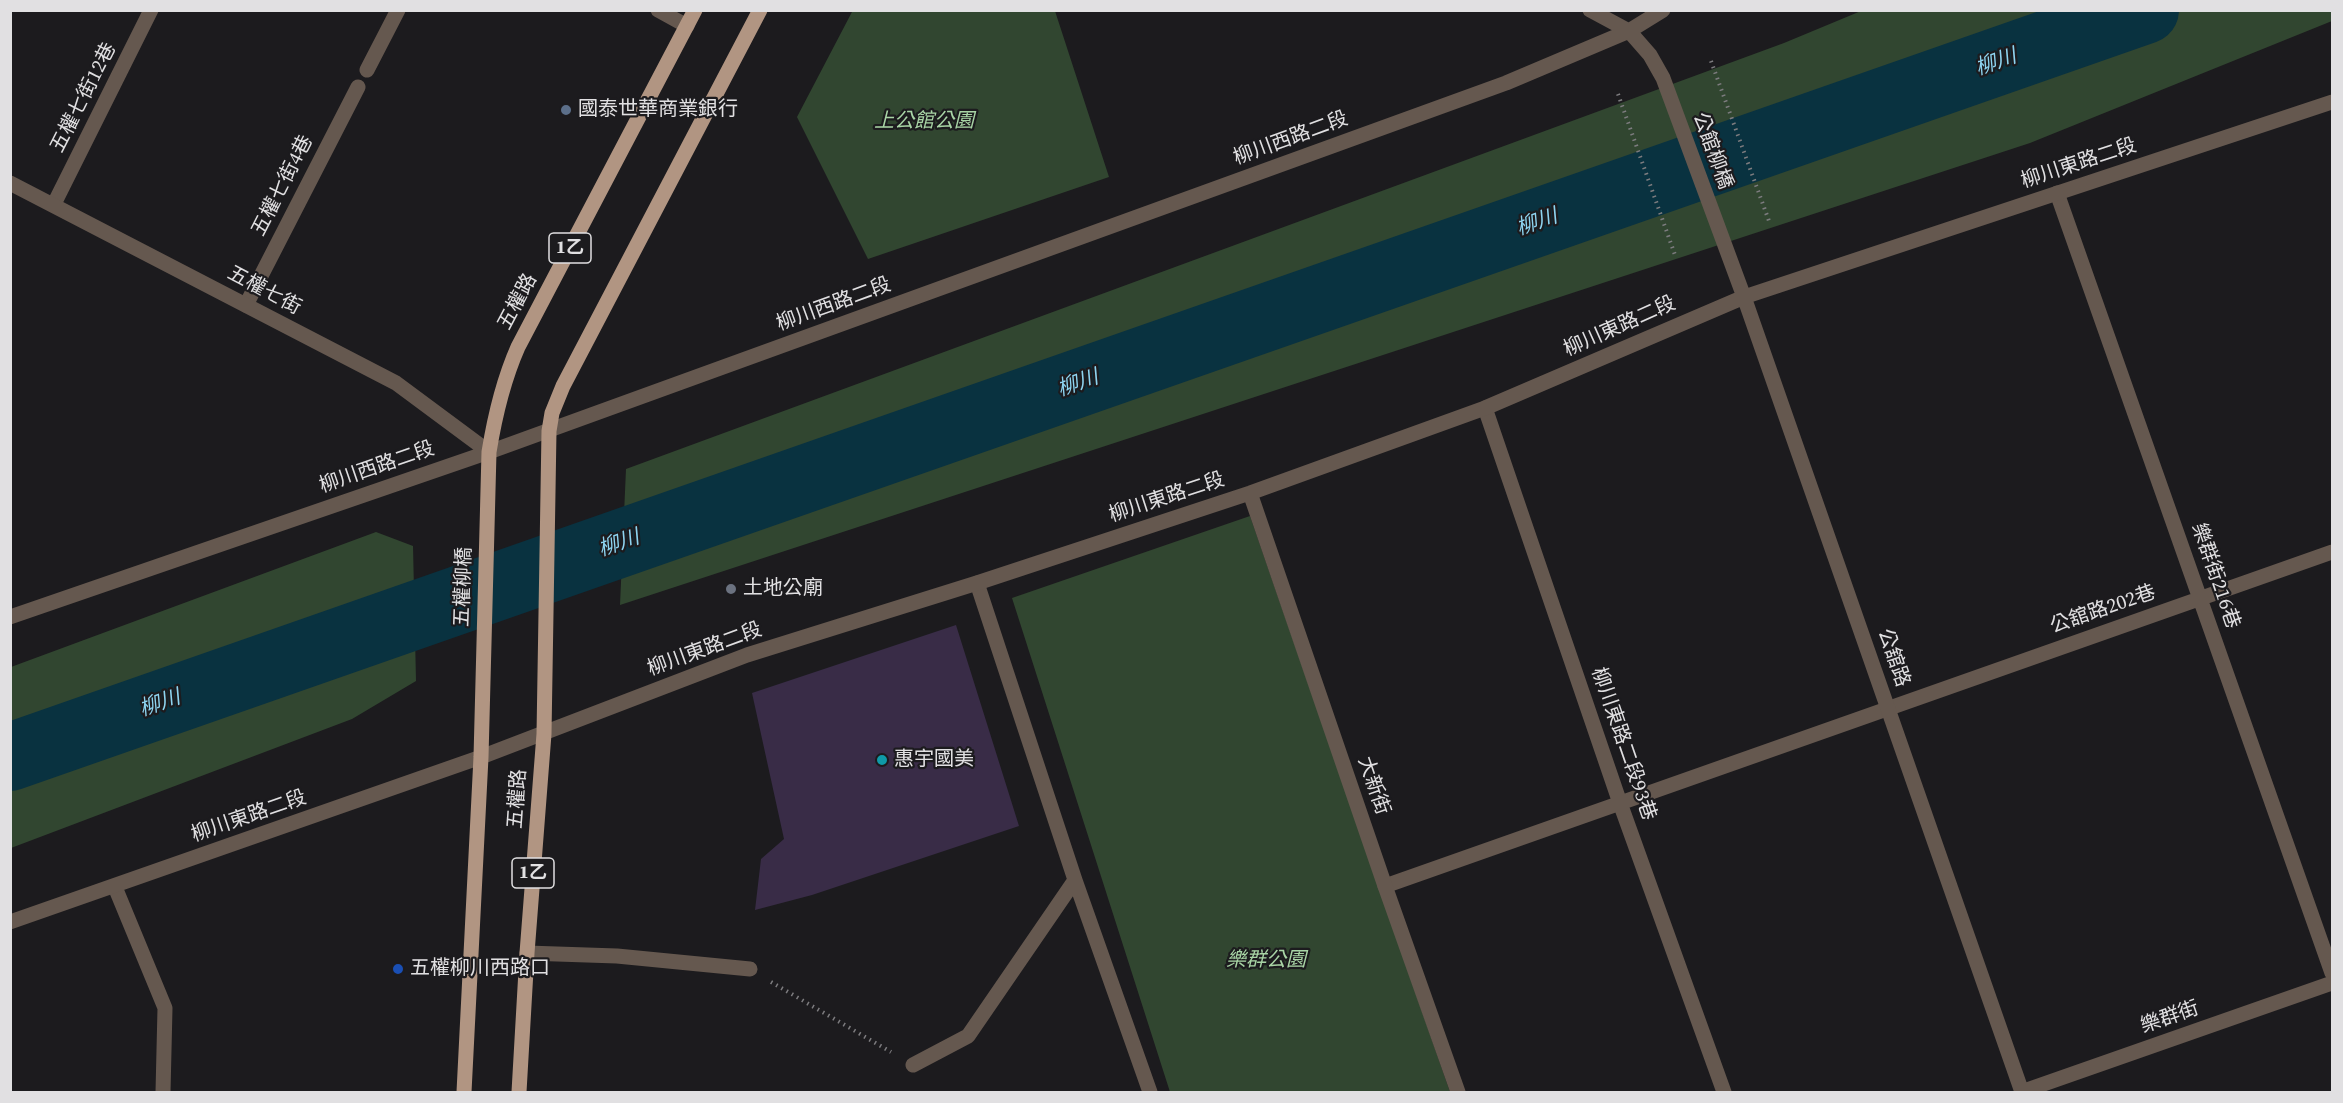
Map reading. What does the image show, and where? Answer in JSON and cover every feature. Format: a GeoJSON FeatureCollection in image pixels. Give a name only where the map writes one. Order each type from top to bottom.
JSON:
{"type":"FeatureCollection","features":[{"type":"Feature","properties":{"kind":"main road","name":"五權路"},"geometry":{"type":"LineString","coordinates":[[488,499],[489,452],[498,403],[507,372],[695,10]]}},
{"type":"Feature","properties":{"kind":"main road","name":"1乙"},"geometry":{"type":"LineString","coordinates":[[549,430],[552,413],[563,386],[760,10]]}},
{"type":"Feature","properties":{"kind":"main road","name":"五權路"},"geometry":{"type":"LineString","coordinates":[[519,1092],[544,734],[549,430]]}},
{"type":"Feature","properties":{"kind":"main road","name":"五權柳橋"},"geometry":{"type":"LineString","coordinates":[[483,675],[488,499]]}},
{"type":"Feature","properties":{"kind":"main road","name":"五權路"},"geometry":{"type":"LineString","coordinates":[[464,1092],[483,675]]}},
{"type":"Feature","properties":{"kind":"street","name":"五權七街12巷"},"geometry":{"type":"LineString","coordinates":[[54,204],[151,10]]}},
{"type":"Feature","properties":{"kind":"street"},"geometry":{"type":"LineString","coordinates":[[367,70],[398,10]]}},
{"type":"Feature","properties":{"kind":"street"},"geometry":{"type":"LineString","coordinates":[[658,10],[687,26]]}},
{"type":"Feature","properties":{"kind":"street"},"geometry":{"type":"LineString","coordinates":[[1590,10],[1629,31]]}},
{"type":"Feature","properties":{"kind":"street","name":"柳川西路二段"},"geometry":{"type":"LineString","coordinates":[[10,617],[489,452],[1506,83],[1629,31],[1663,10]]}},
{"type":"Feature","properties":{"kind":"street","name":"公館柳橋"},"geometry":{"type":"LineString","coordinates":[[1629,31],[1650,55],[1663,78],[1722,238]]}},
{"type":"Feature","properties":{"kind":"street","name":"五權七街4巷"},"geometry":{"type":"LineString","coordinates":[[246,305],[358,87]]}},
{"type":"Feature","properties":{"kind":"street","name":"柳川東路二段"},"geometry":{"type":"LineString","coordinates":[[10,922],[481,757],[747,654],[977,583],[1250,493],[1485,408],[1744,297],[2332,102]]}},
{"type":"Feature","properties":{"kind":"street","name":"五權七街"},"geometry":{"type":"LineString","coordinates":[[10,183],[396,383],[489,452]]}},
{"type":"Feature","properties":{"kind":"street","name":"樂群街216巷"},"geometry":{"type":"LineString","coordinates":[[2057,193],[2332,973]]}},
{"type":"Feature","properties":{"kind":"street","name":"公舘路"},"geometry":{"type":"LineString","coordinates":[[1722,238],[2022,1092]]}},
{"type":"Feature","properties":{"kind":"street","name":"柳川東路二段93巷"},"geometry":{"type":"LineString","coordinates":[[1485,408],[1620,803],[1724,1092]]}},
{"type":"Feature","properties":{"kind":"street","name":"大新街"},"geometry":{"type":"LineString","coordinates":[[1250,493],[1458,1092]]}},
{"type":"Feature","properties":{"kind":"street","name":"公舘路202巷"},"geometry":{"type":"LineString","coordinates":[[1385,886],[2332,552]]}},
{"type":"Feature","properties":{"kind":"street"},"geometry":{"type":"LineString","coordinates":[[977,583],[1075,880],[1150,1092]]}},
{"type":"Feature","properties":{"kind":"street"},"geometry":{"type":"LineString","coordinates":[[913,1065],[968,1036],[1075,880]]}},
{"type":"Feature","properties":{"kind":"street"},"geometry":{"type":"LineString","coordinates":[[115,887],[165,1008],[163,1092]]}},
{"type":"Feature","properties":{"kind":"street"},"geometry":{"type":"LineString","coordinates":[[527,953],[617,956],[750,969]]}},
{"type":"Feature","properties":{"kind":"street","name":"樂群街"},"geometry":{"type":"LineString","coordinates":[[2022,1092],[2332,983]]}},
{"type":"Feature","properties":{"kind":"path"},"geometry":{"type":"LineString","coordinates":[[1711,61],[1769,220]]}},
{"type":"Feature","properties":{"kind":"path"},"geometry":{"type":"LineString","coordinates":[[1618,94],[1675,255]]}},
{"type":"Feature","properties":{"kind":"path"},"geometry":{"type":"LineString","coordinates":[[750,969],[913,1065]]}},
{"type":"Feature","properties":{"kind":"green space","name":"上公館公園"},"geometry":{"type":"Polygon","coordinates":[[[853,10],[1055,11],[1109,177],[868,259],[797,117],[853,10]]]}},
{"type":"Feature","properties":{"kind":"green space"},"geometry":{"type":"Polygon","coordinates":[[[1861,11],[2332,11],[2332,21],[2030,143],[620,605],[626,469],[1784,43],[1861,11]]]}},
{"type":"Feature","properties":{"kind":"green space","name":"樂群公園"},"geometry":{"type":"Polygon","coordinates":[[[1250,516],[1450,1092],[1170,1092],[1012,598],[1250,516]]]}},
{"type":"Feature","properties":{"kind":"green space"},"geometry":{"type":"Polygon","coordinates":[[[376,532],[413,546],[416,681],[352,719],[11,848],[11,667],[376,532]]]}},
{"type":"Feature","properties":{"kind":"building","name":"惠宇國美"},"geometry":{"type":"Polygon","coordinates":[[[956,625],[1019,826],[812,895],[755,910],[761,859],[784,839],[752,693],[956,625]]]}},
{"type":"Feature","properties":{"kind":"waterway","name":"柳川"},"geometry":{"type":"LineString","coordinates":[[10,757],[2145,10]]}},
{"type":"Feature","properties":{"kind":"place","name":"國泰世華商業銀行"},"geometry":{"type":"Point","coordinates":[566,110]}},
{"type":"Feature","properties":{"kind":"place","name":"土地公廟"},"geometry":{"type":"Point","coordinates":[731,589]}},
{"type":"Feature","properties":{"kind":"place","name":"惠宇國美"},"geometry":{"type":"Point","coordinates":[882,760]}},
{"type":"Feature","properties":{"kind":"place","name":"五權柳川西路口"},"geometry":{"type":"Point","coordinates":[398,969]}}]}
